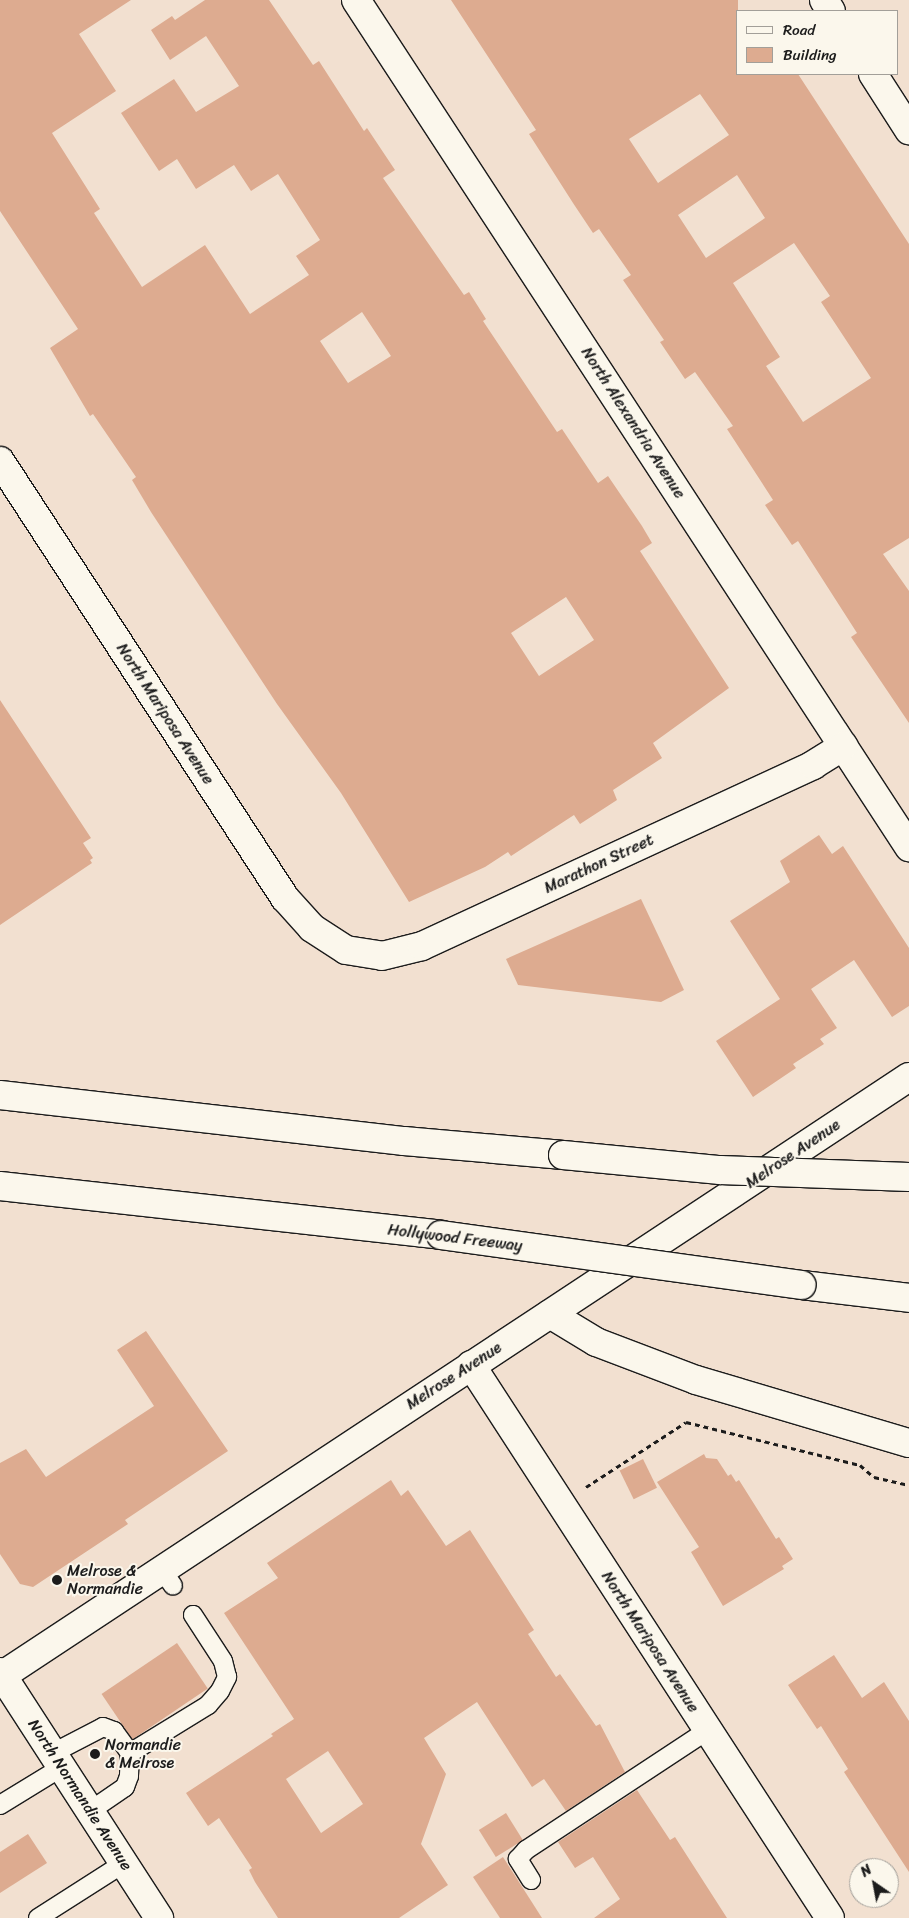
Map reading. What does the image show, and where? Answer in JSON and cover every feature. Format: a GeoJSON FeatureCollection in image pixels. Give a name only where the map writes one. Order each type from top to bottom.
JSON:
{"type":"FeatureCollection","features":[{"type":"Feature","properties":{"kind":"main road","name":"North Alexandria Avenue"},"geometry":{"type":"LineString","coordinates":[[356,0],[909,847]]}},
{"type":"Feature","properties":{"kind":"main road"},"geometry":{"type":"LineString","coordinates":[[874,75],[909,130]]}},
{"type":"Feature","properties":{"kind":"main road","name":"North Mariposa Avenue"},"geometry":{"type":"LineString","coordinates":[[0,461],[285,898],[312,928],[346,950]]}},
{"type":"Feature","properties":{"kind":"main road","name":"Marathon Street"},"geometry":{"type":"LineString","coordinates":[[346,950],[382,956],[422,946],[813,765],[843,746]]}},
{"type":"Feature","properties":{"kind":"main road","name":"Melrose Avenue"},"geometry":{"type":"LineString","coordinates":[[1,1675],[168,1578],[471,1365],[909,1076]]}},
{"type":"Feature","properties":{"kind":"main road"},"geometry":{"type":"LineString","coordinates":[[0,1095],[404,1141],[720,1170],[909,1177]]}},
{"type":"Feature","properties":{"kind":"main road","name":"Hollywood Freeway"},"geometry":{"type":"LineString","coordinates":[[0,1186],[441,1235],[909,1298]]}},
{"type":"Feature","properties":{"kind":"main road"},"geometry":{"type":"LineString","coordinates":[[550,1314],[596,1342],[696,1380],[909,1443]]}},
{"type":"Feature","properties":{"kind":"main road","name":"North Mariposa Avenue"},"geometry":{"type":"LineString","coordinates":[[471,1365],[830,1918]]}},
{"type":"Feature","properties":{"kind":"main road","name":"North Normandie Avenue"},"geometry":{"type":"LineString","coordinates":[[1,1675],[160,1918]]}},
{"type":"Feature","properties":{"kind":"lane"},"geometry":{"type":"LineString","coordinates":[[130,1753],[208,1705],[220,1691],[227,1677],[223,1661],[193,1615]]}},
{"type":"Feature","properties":{"kind":"lane"},"geometry":{"type":"LineString","coordinates":[[0,1805],[103,1727],[114,1731],[130,1753],[129,1776],[124,1786],[90,1812]]}},
{"type":"Feature","properties":{"kind":"lane"},"geometry":{"type":"LineString","coordinates":[[531,1880],[518,1859],[526,1850],[708,1730]]}},
{"type":"Feature","properties":{"kind":"lane"},"geometry":{"type":"LineString","coordinates":[[38,1918],[124,1864]]}},
{"type":"Feature","properties":{"kind":"path"},"geometry":{"type":"LineString","coordinates":[[560,1504],[686,1422],[860,1465],[874,1477],[909,1485]]}},
{"type":"Feature","properties":{"kind":"building"},"geometry":{"type":"Polygon","coordinates":[[[0,0],[131,0],[79,34],[116,91],[52,133],[100,209],[94,213],[142,287],[205,245],[250,314],[309,275],[296,256],[320,240],[278,174],[251,191],[234,165],[196,189],[177,159],[159,171],[121,113],[174,79],[196,112],[239,86],[206,36],[170,60],[151,30],[172,16],[175,20],[205,0],[269,0],[313,65],[319,61],[364,131],[367,128],[395,170],[383,178],[464,295],[469,292],[486,319],[483,321],[557,432],[562,429],[598,483],[608,476],[642,526],[652,543],[640,551],[729,688],[653,743],[662,758],[613,790],[617,800],[580,824],[574,815],[511,856],[508,852],[485,867],[409,902],[341,793],[277,704],[151,512],[132,480],[136,477],[93,414],[90,416],[50,348],[78,329],[0,211],[0,0]],[[362,312],[320,341],[348,383],[391,356],[362,312]],[[566,597],[511,633],[539,676],[594,640],[566,597]]]}},
{"type":"Feature","properties":{"kind":"building"},"geometry":{"type":"Polygon","coordinates":[[[451,0],[738,0],[738,10],[736,10],[736,75],[799,75],[909,244],[909,538],[883,554],[909,591],[909,723],[851,637],[857,633],[798,541],[792,545],[765,505],[773,500],[727,429],[733,426],[695,372],[685,379],[660,342],[664,340],[623,280],[631,275],[599,229],[593,233],[529,134],[536,130],[451,0]],[[700,94],[629,139],[658,183],[729,135],[700,94]],[[737,175],[678,215],[706,258],[765,218],[737,175]],[[794,243],[733,283],[780,357],[766,366],[803,422],[871,378],[821,302],[830,296],[794,243]]]}},
{"type":"Feature","properties":{"kind":"building"},"geometry":{"type":"Polygon","coordinates":[[[0,700],[91,838],[83,843],[93,858],[90,860],[92,863],[0,925],[0,700]]]}},
{"type":"Feature","properties":{"kind":"building"},"geometry":{"type":"Polygon","coordinates":[[[819,835],[832,854],[843,846],[909,948],[909,1006],[892,1017],[854,960],[811,989],[837,1028],[820,1039],[824,1044],[793,1064],[796,1068],[753,1097],[716,1041],[780,999],[730,921],[790,882],[780,861],[819,835]]]}},
{"type":"Feature","properties":{"kind":"building"},"geometry":{"type":"Polygon","coordinates":[[[641,899],[684,990],[661,1002],[518,985],[506,959],[641,899]]]}},
{"type":"Feature","properties":{"kind":"building"},"geometry":{"type":"Polygon","coordinates":[[[146,1331],[228,1451],[125,1520],[128,1524],[33,1587],[20,1584],[0,1554],[0,1463],[26,1449],[46,1477],[154,1406],[117,1350],[146,1331]]]}},
{"type":"Feature","properties":{"kind":"building"},"geometry":{"type":"Polygon","coordinates":[[[704,1454],[706,1458],[717,1459],[728,1476],[731,1474],[736,1482],[739,1480],[776,1539],[779,1537],[793,1559],[782,1566],[784,1569],[723,1606],[691,1552],[699,1547],[657,1482],[704,1454]]]}},
{"type":"Feature","properties":{"kind":"building"},"geometry":{"type":"Polygon","coordinates":[[[643,1459],[657,1488],[634,1499],[620,1470],[643,1459]]]}},
{"type":"Feature","properties":{"kind":"building"},"geometry":{"type":"Polygon","coordinates":[[[391,1480],[401,1496],[408,1490],[446,1546],[470,1530],[534,1630],[528,1634],[556,1677],[560,1674],[596,1726],[600,1724],[625,1772],[566,1811],[544,1779],[532,1787],[477,1702],[424,1738],[446,1774],[421,1844],[448,1885],[399,1918],[278,1918],[255,1882],[249,1870],[252,1868],[219,1818],[208,1826],[186,1793],[273,1736],[271,1734],[294,1719],[224,1613],[278,1578],[267,1563],[391,1480]],[[328,1751],[286,1779],[321,1833],[363,1804],[328,1751]]]}},
{"type":"Feature","properties":{"kind":"building"},"geometry":{"type":"Polygon","coordinates":[[[177,1643],[208,1689],[132,1739],[102,1694],[177,1643]]]}},
{"type":"Feature","properties":{"kind":"building"},"geometry":{"type":"Polygon","coordinates":[[[834,1655],[862,1698],[884,1682],[909,1721],[909,1872],[844,1772],[848,1769],[821,1726],[817,1729],[788,1685],[834,1655]]]}},
{"type":"Feature","properties":{"kind":"building"},"geometry":{"type":"Polygon","coordinates":[[[637,1790],[670,1840],[675,1837],[727,1918],[594,1918],[620,1899],[593,1857],[575,1868],[558,1842],[637,1790]]]}},
{"type":"Feature","properties":{"kind":"building"},"geometry":{"type":"Polygon","coordinates":[[[506,1813],[523,1840],[496,1857],[479,1830],[506,1813]]]}},
{"type":"Feature","properties":{"kind":"building"},"geometry":{"type":"Polygon","coordinates":[[[28,1834],[47,1863],[0,1893],[0,1852],[28,1834]]]}},
{"type":"Feature","properties":{"kind":"building"},"geometry":{"type":"Polygon","coordinates":[[[503,1857],[542,1918],[500,1918],[473,1877],[503,1857]]]}},
{"type":"Feature","properties":{"kind":"place","name":"Melrose & Normandie"},"geometry":{"type":"Point","coordinates":[57,1580]}},
{"type":"Feature","properties":{"kind":"place","name":"Normandie & Melrose"},"geometry":{"type":"Point","coordinates":[95,1754]}}]}
